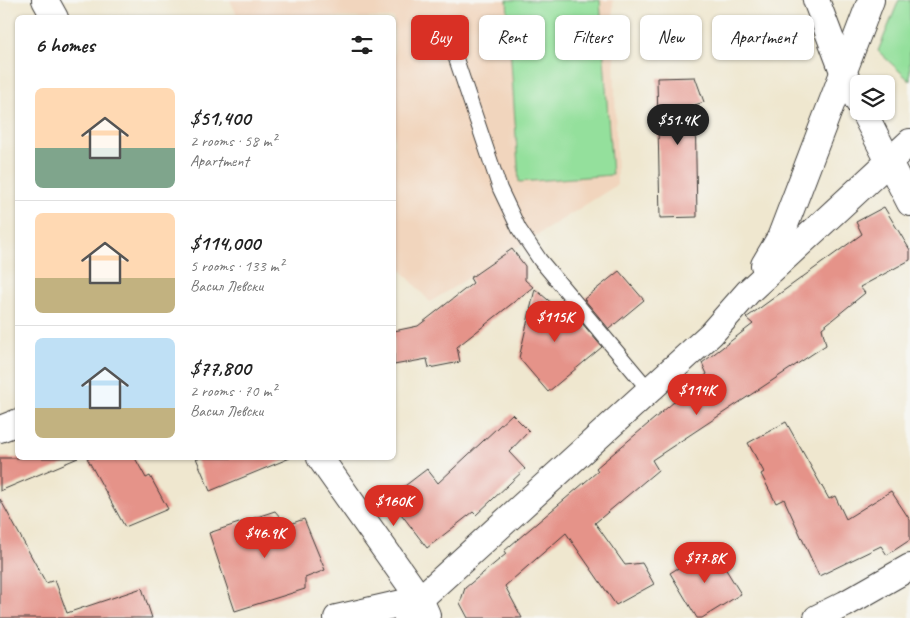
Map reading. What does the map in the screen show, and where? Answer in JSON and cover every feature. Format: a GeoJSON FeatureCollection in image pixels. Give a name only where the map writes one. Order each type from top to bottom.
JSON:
{"type":"FeatureCollection","features":[{"type":"Feature","properties":{"kind":"street"},"geometry":{"type":"LineString","coordinates":[[45,0],[53,15]]}},
{"type":"Feature","properties":{"kind":"street"},"geometry":{"type":"LineString","coordinates":[[816,0],[850,86]]}},
{"type":"Feature","properties":{"kind":"street"},"geometry":{"type":"LineString","coordinates":[[748,292],[780,238],[871,0]]}},
{"type":"Feature","properties":{"kind":"street"},"geometry":{"type":"LineString","coordinates":[[867,120],[887,162],[910,203]]}},
{"type":"Feature","properties":{"kind":"street"},"geometry":{"type":"LineString","coordinates":[[337,618],[418,612],[649,390],[711,334],[748,292],[910,142]]}},
{"type":"Feature","properties":{"kind":"street"},"geometry":{"type":"LineString","coordinates":[[0,430],[15,423]]}},
{"type":"Feature","properties":{"kind":"street"},"geometry":{"type":"LineString","coordinates":[[321,460],[418,612]]}},
{"type":"Feature","properties":{"kind":"street"},"geometry":{"type":"LineString","coordinates":[[817,618],[846,604],[910,567]]}},
{"type":"Feature","properties":{"kind":"lane"},"geometry":{"type":"LineString","coordinates":[[456,60],[500,189],[520,229],[540,260],[649,390]]}},
{"type":"Feature","properties":{"kind":"shaded area"},"geometry":{"type":"Polygon","coordinates":[[[230,0],[613,0],[613,15],[555,15],[555,60],[614,60],[617,185],[430,302],[396,264],[396,15],[237,15],[230,0]]]}},
{"type":"Feature","properties":{"kind":"green space"},"geometry":{"type":"Polygon","coordinates":[[[507,0],[600,0],[601,15],[555,15],[555,60],[604,60],[612,175],[519,182],[511,60],[545,60],[545,15],[508,15],[507,0]]]}},
{"type":"Feature","properties":{"kind":"green space"},"geometry":{"type":"Polygon","coordinates":[[[899,0],[910,0],[910,81],[878,51],[899,0]]]}},
{"type":"Feature","properties":{"kind":"building"},"geometry":{"type":"Polygon","coordinates":[[[695,77],[704,102],[695,105],[697,217],[660,218],[657,78],[695,77]]]}},
{"type":"Feature","properties":{"kind":"building"},"geometry":{"type":"Polygon","coordinates":[[[884,207],[910,250],[910,260],[860,287],[865,293],[822,328],[826,345],[652,460],[658,470],[595,523],[625,565],[642,563],[654,584],[616,605],[566,533],[505,586],[522,618],[468,618],[460,603],[465,588],[506,554],[504,551],[598,471],[596,468],[707,374],[702,363],[753,324],[746,318],[862,234],[856,222],[884,207]]]}},
{"type":"Feature","properties":{"kind":"building"},"geometry":{"type":"Polygon","coordinates":[[[512,249],[525,266],[525,280],[533,287],[457,347],[460,362],[429,368],[427,359],[396,365],[396,331],[418,326],[473,283],[470,278],[512,249]]]}},
{"type":"Feature","properties":{"kind":"building"},"geometry":{"type":"Polygon","coordinates":[[[619,271],[644,300],[609,329],[584,299],[619,271]]]}},
{"type":"Feature","properties":{"kind":"building"},"geometry":{"type":"Polygon","coordinates":[[[535,289],[566,315],[571,310],[602,347],[548,392],[519,358],[535,289]]]}},
{"type":"Feature","properties":{"kind":"building"},"geometry":{"type":"Polygon","coordinates":[[[512,414],[529,431],[509,452],[525,469],[476,515],[473,512],[427,548],[389,498],[427,469],[438,483],[512,414]]]}},
{"type":"Feature","properties":{"kind":"building"},"geometry":{"type":"Polygon","coordinates":[[[786,422],[829,499],[835,496],[846,519],[891,491],[910,520],[910,540],[887,555],[881,546],[819,576],[784,499],[776,503],[761,474],[764,472],[748,443],[786,422]]]}},
{"type":"Feature","properties":{"kind":"building"},"geometry":{"type":"Polygon","coordinates":[[[0,458],[15,458],[15,460],[73,460],[0,491],[0,458]]]}},
{"type":"Feature","properties":{"kind":"building"},"geometry":{"type":"Polygon","coordinates":[[[88,460],[136,460],[146,478],[150,476],[168,509],[125,527],[88,460]]]}},
{"type":"Feature","properties":{"kind":"building"},"geometry":{"type":"Polygon","coordinates":[[[197,460],[285,460],[210,491],[197,460]]]}},
{"type":"Feature","properties":{"kind":"building"},"geometry":{"type":"Polygon","coordinates":[[[0,499],[46,583],[55,580],[67,613],[142,588],[152,618],[0,618],[0,499]]]}},
{"type":"Feature","properties":{"kind":"building"},"geometry":{"type":"Polygon","coordinates":[[[275,511],[287,525],[304,519],[325,570],[305,578],[305,589],[235,611],[209,533],[275,511]]]}},
{"type":"Feature","properties":{"kind":"building"},"geometry":{"type":"Polygon","coordinates":[[[712,547],[741,594],[702,618],[697,618],[670,573],[712,547]]]}}]}
